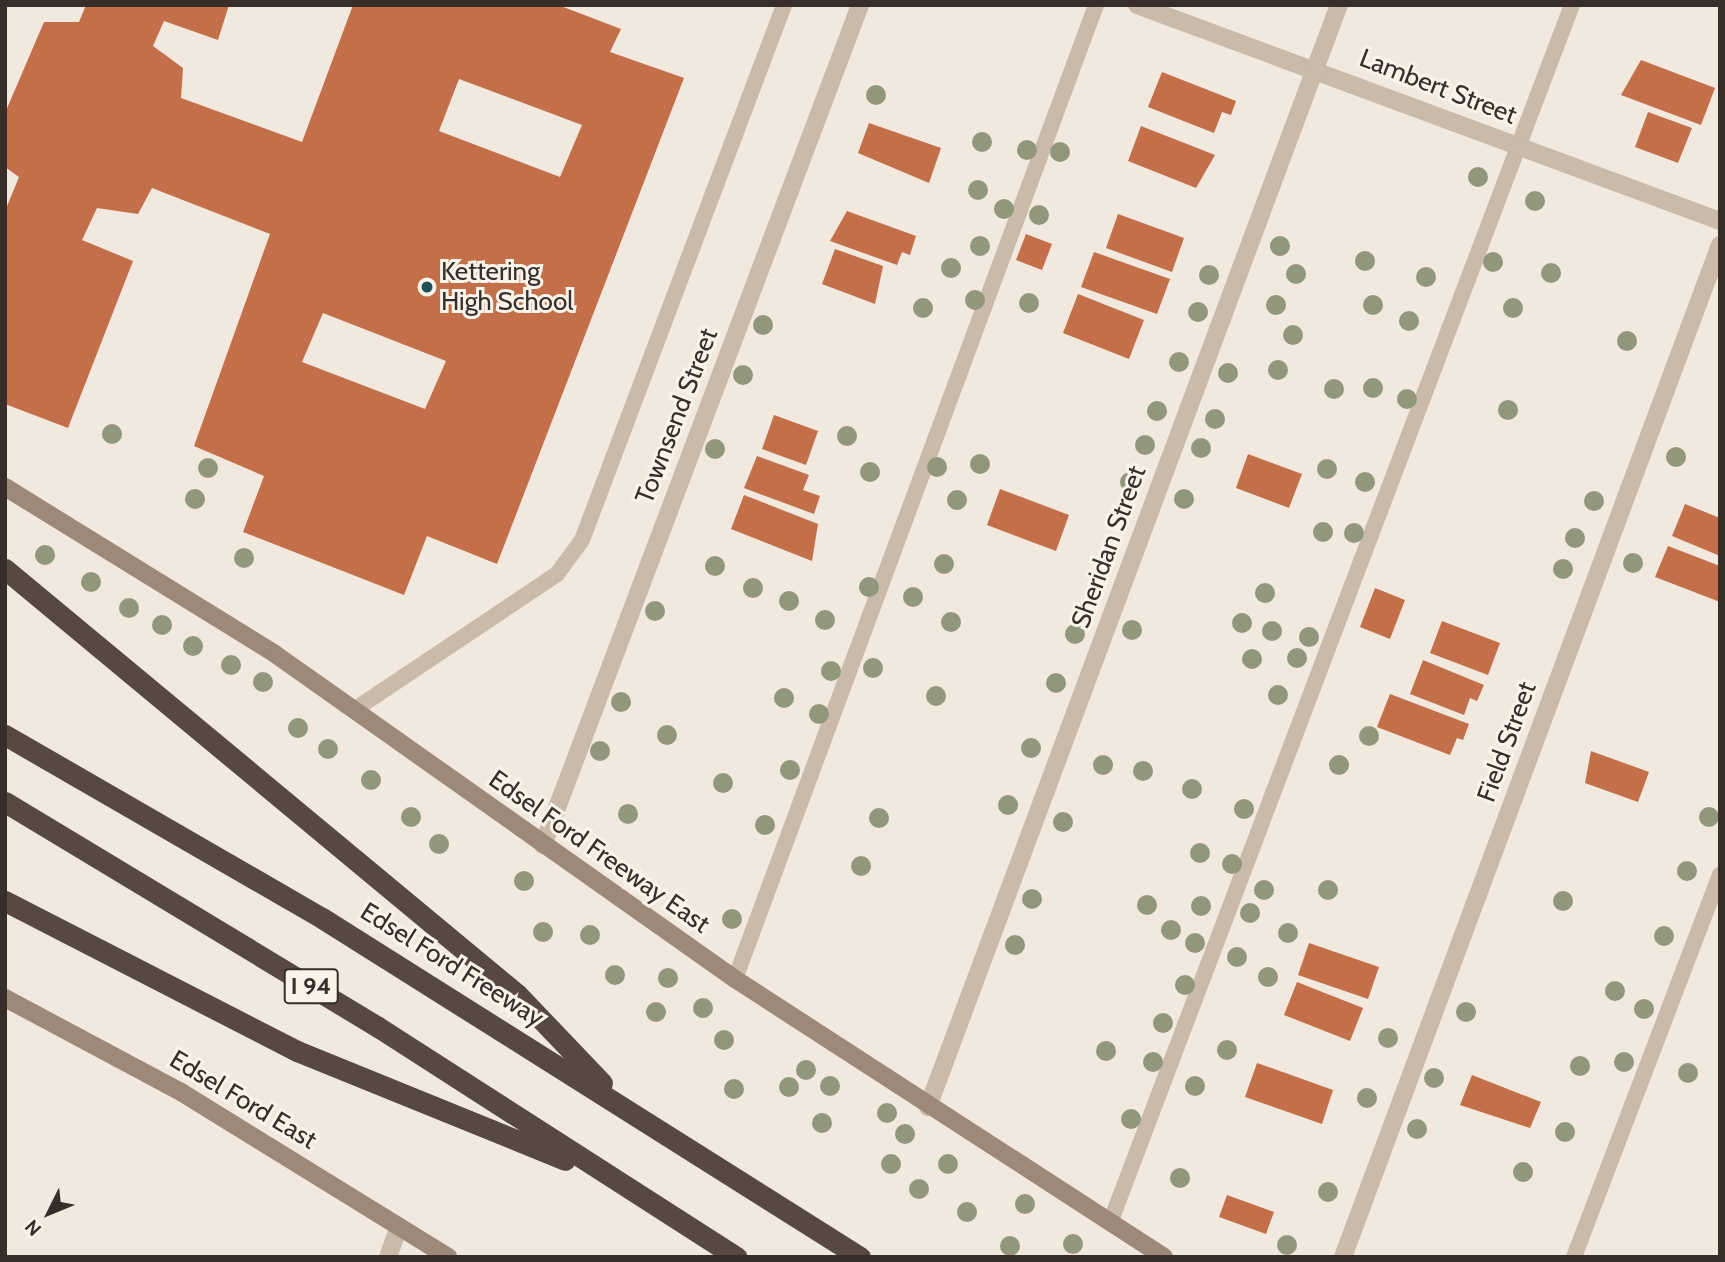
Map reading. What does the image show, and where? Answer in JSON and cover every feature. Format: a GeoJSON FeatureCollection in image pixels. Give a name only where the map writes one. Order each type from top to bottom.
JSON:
{"type":"FeatureCollection","features":[{"type":"Feature","properties":{"kind":"highway"},"geometry":{"type":"LineString","coordinates":[[5,569],[517,994],[625,1107]]}},
{"type":"Feature","properties":{"kind":"highway","name":"Edsel Ford Freeway"},"geometry":{"type":"LineString","coordinates":[[5,735],[323,918],[860,1257]]}},
{"type":"Feature","properties":{"kind":"highway","name":"I 94"},"geometry":{"type":"LineString","coordinates":[[5,802],[319,991],[736,1257]]}},
{"type":"Feature","properties":{"kind":"highway"},"geometry":{"type":"LineString","coordinates":[[5,901],[374,1086],[607,1176]]}},
{"type":"Feature","properties":{"kind":"street","name":"Townsend Street"},"geometry":{"type":"LineString","coordinates":[[543,845],[860,5]]}},
{"type":"Feature","properties":{"kind":"street","name":"Lambert Street"},"geometry":{"type":"LineString","coordinates":[[1137,5],[1315,68],[1720,221]]}},
{"type":"Feature","properties":{"kind":"street","name":"Sheridan Street"},"geometry":{"type":"LineString","coordinates":[[928,1107],[1339,5]]}},
{"type":"Feature","properties":{"kind":"street","name":"Field Street"},"geometry":{"type":"LineString","coordinates":[[1343,1257],[1720,245]]}},
{"type":"Feature","properties":{"kind":"street","name":"Edsel Ford Freeway East"},"geometry":{"type":"LineString","coordinates":[[5,487],[253,640],[735,979],[928,1107],[1164,1257]]}},
{"type":"Feature","properties":{"kind":"street","name":"Edsel Ford East"},"geometry":{"type":"LineString","coordinates":[[5,998],[181,1092],[448,1257]]}},
{"type":"Feature","properties":{"kind":"street"},"geometry":{"type":"LineString","coordinates":[[388,1257],[399,1227]]}},
{"type":"Feature","properties":{"kind":"lane"},"geometry":{"type":"LineString","coordinates":[[354,710],[556,574],[582,540],[784,5]]}},
{"type":"Feature","properties":{"kind":"lane"},"geometry":{"type":"LineString","coordinates":[[735,979],[1096,5]]}},
{"type":"Feature","properties":{"kind":"lane"},"geometry":{"type":"LineString","coordinates":[[1110,1223],[1572,5]]}},
{"type":"Feature","properties":{"kind":"lane"},"geometry":{"type":"LineString","coordinates":[[1574,1257],[1720,875]]}},
{"type":"Feature","properties":{"kind":"building","name":"Kettering High School"},"geometry":{"type":"Polygon","coordinates":[[[86,5],[229,5],[218,40],[164,21],[153,46],[183,68],[181,98],[302,142],[353,5],[558,5],[621,29],[610,52],[684,78],[497,564],[427,536],[404,595],[243,532],[264,476],[194,446],[270,234],[152,188],[138,214],[97,208],[82,240],[133,261],[68,428],[5,404],[5,211],[19,177],[5,167],[5,113],[44,22],[79,22],[86,5]],[[459,79],[439,131],[560,177],[582,125],[459,79]],[[323,313],[302,362],[425,409],[446,361],[323,313]]]}},
{"type":"Feature","properties":{"kind":"building"},"geometry":{"type":"Polygon","coordinates":[[[1641,60],[1715,88],[1701,125],[1621,95],[1641,60]]]}},
{"type":"Feature","properties":{"kind":"building"},"geometry":{"type":"Polygon","coordinates":[[[1162,72],[1236,101],[1231,115],[1222,112],[1214,133],[1148,107],[1162,72]]]}},
{"type":"Feature","properties":{"kind":"building"},"geometry":{"type":"Polygon","coordinates":[[[1648,112],[1692,128],[1678,163],[1635,147],[1648,112]]]}},
{"type":"Feature","properties":{"kind":"building"},"geometry":{"type":"Polygon","coordinates":[[[869,123],[941,148],[929,183],[858,153],[869,123]]]}},
{"type":"Feature","properties":{"kind":"building"},"geometry":{"type":"Polygon","coordinates":[[[1141,126],[1215,155],[1196,188],[1128,161],[1141,126]]]}},
{"type":"Feature","properties":{"kind":"building"},"geometry":{"type":"Polygon","coordinates":[[[847,211],[916,236],[910,255],[902,252],[897,265],[830,241],[847,211]]]}},
{"type":"Feature","properties":{"kind":"building"},"geometry":{"type":"Polygon","coordinates":[[[1118,214],[1184,238],[1172,272],[1106,248],[1118,214]]]}},
{"type":"Feature","properties":{"kind":"building"},"geometry":{"type":"Polygon","coordinates":[[[1026,234],[1052,244],[1042,270],[1016,260],[1026,234]]]}},
{"type":"Feature","properties":{"kind":"building"},"geometry":{"type":"Polygon","coordinates":[[[835,249],[883,266],[875,304],[822,284],[835,249]]]}},
{"type":"Feature","properties":{"kind":"building"},"geometry":{"type":"Polygon","coordinates":[[[1094,252],[1170,279],[1157,314],[1081,287],[1094,252]]]}},
{"type":"Feature","properties":{"kind":"building"},"geometry":{"type":"Polygon","coordinates":[[[1078,294],[1144,320],[1129,359],[1063,333],[1078,294]]]}},
{"type":"Feature","properties":{"kind":"building"},"geometry":{"type":"Polygon","coordinates":[[[774,415],[818,431],[806,465],[762,449],[774,415]]]}},
{"type":"Feature","properties":{"kind":"building"},"geometry":{"type":"Polygon","coordinates":[[[1248,454],[1302,474],[1289,508],[1236,488],[1248,454]]]}},
{"type":"Feature","properties":{"kind":"building"},"geometry":{"type":"Polygon","coordinates":[[[757,456],[809,475],[803,490],[820,496],[814,514],[744,488],[757,456]]]}},
{"type":"Feature","properties":{"kind":"building"},"geometry":{"type":"Polygon","coordinates":[[[1000,489],[1069,515],[1056,551],[987,525],[1000,489]]]}},
{"type":"Feature","properties":{"kind":"building"},"geometry":{"type":"Polygon","coordinates":[[[744,495],[818,524],[812,561],[731,529],[744,495]]]}},
{"type":"Feature","properties":{"kind":"building"},"geometry":{"type":"Polygon","coordinates":[[[1685,504],[1720,518],[1720,556],[1672,536],[1685,504]]]}},
{"type":"Feature","properties":{"kind":"building"},"geometry":{"type":"Polygon","coordinates":[[[1668,546],[1720,566],[1720,602],[1655,577],[1668,546]]]}},
{"type":"Feature","properties":{"kind":"building"},"geometry":{"type":"Polygon","coordinates":[[[1375,588],[1405,600],[1390,639],[1360,627],[1375,588]]]}},
{"type":"Feature","properties":{"kind":"building"},"geometry":{"type":"Polygon","coordinates":[[[1442,621],[1500,643],[1488,675],[1430,653],[1442,621]]]}},
{"type":"Feature","properties":{"kind":"building"},"geometry":{"type":"Polygon","coordinates":[[[1423,660],[1484,685],[1477,701],[1470,698],[1464,715],[1410,694],[1423,660]]]}},
{"type":"Feature","properties":{"kind":"building"},"geometry":{"type":"Polygon","coordinates":[[[1390,694],[1469,724],[1463,740],[1457,738],[1450,755],[1377,727],[1390,694]]]}},
{"type":"Feature","properties":{"kind":"building"},"geometry":{"type":"Polygon","coordinates":[[[1591,751],[1649,772],[1638,802],[1585,783],[1591,751]]]}},
{"type":"Feature","properties":{"kind":"building"},"geometry":{"type":"Polygon","coordinates":[[[1309,943],[1379,967],[1368,999],[1298,975],[1309,943]]]}},
{"type":"Feature","properties":{"kind":"building"},"geometry":{"type":"Polygon","coordinates":[[[1297,982],[1363,1008],[1350,1041],[1284,1015],[1297,982]]]}},
{"type":"Feature","properties":{"kind":"building"},"geometry":{"type":"Polygon","coordinates":[[[1257,1063],[1333,1090],[1322,1124],[1245,1097],[1257,1063]]]}},
{"type":"Feature","properties":{"kind":"building"},"geometry":{"type":"Polygon","coordinates":[[[1472,1075],[1541,1102],[1530,1128],[1460,1105],[1472,1075]]]}},
{"type":"Feature","properties":{"kind":"building"},"geometry":{"type":"Polygon","coordinates":[[[1227,1195],[1274,1212],[1266,1234],[1219,1217],[1227,1195]]]}},
{"type":"Feature","properties":{"kind":"place","name":"Kettering High School"},"geometry":{"type":"Point","coordinates":[427,287]}}]}
